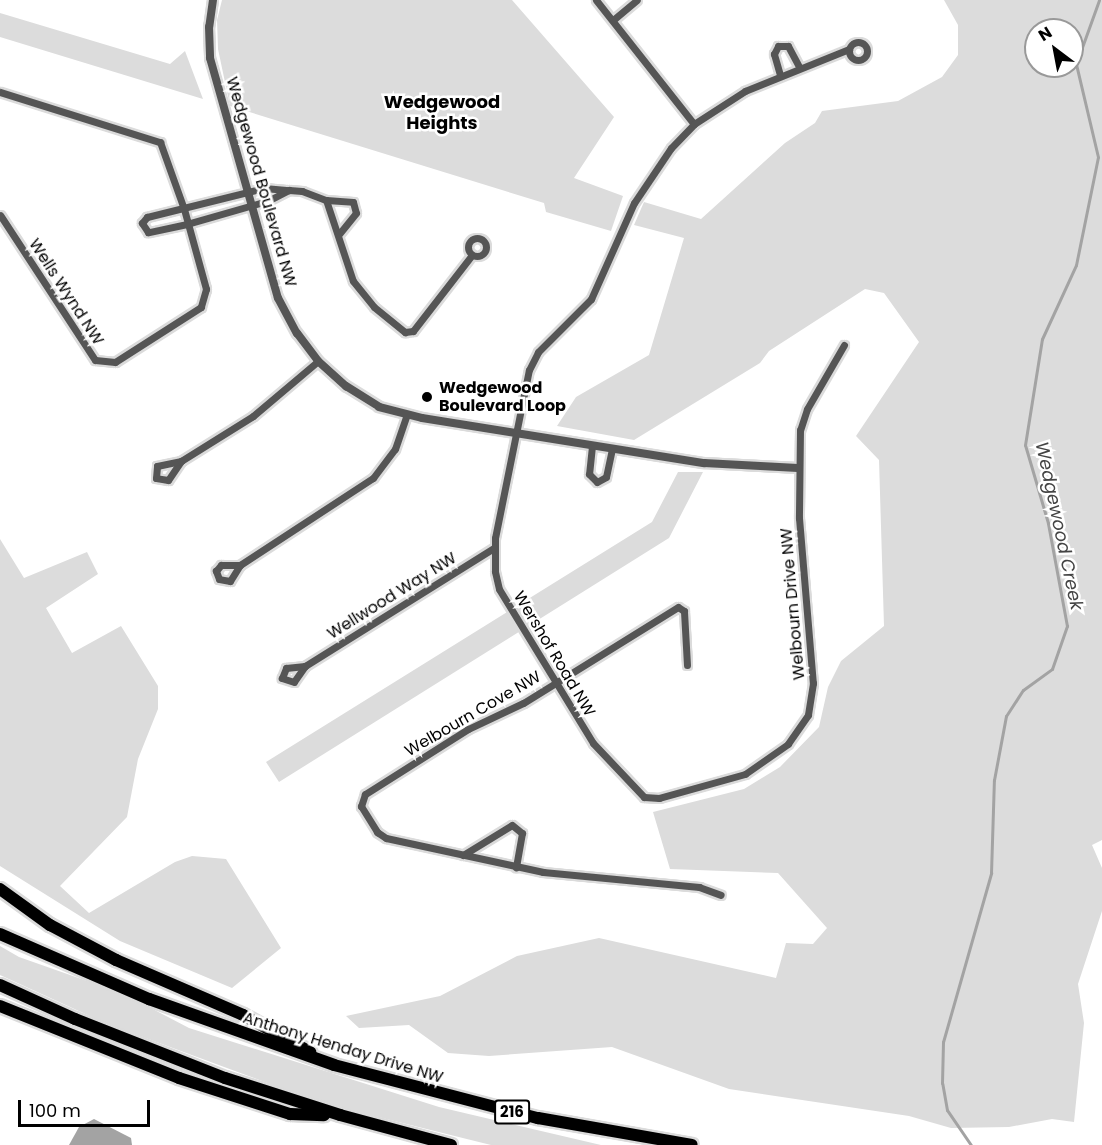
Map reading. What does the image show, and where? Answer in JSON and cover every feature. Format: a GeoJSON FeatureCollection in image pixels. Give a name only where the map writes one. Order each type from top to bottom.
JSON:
{"type":"FeatureCollection","features":[{"type":"Feature","properties":{"kind":"highway"},"geometry":{"type":"LineString","coordinates":[[0,889],[50,925],[107,955],[243,1016],[334,1065]]}},
{"type":"Feature","properties":{"kind":"highway","name":"Anthony Henday Drive NW"},"geometry":{"type":"LineString","coordinates":[[0,934],[159,1003],[334,1065],[538,1118],[692,1145]]}},
{"type":"Feature","properties":{"kind":"highway"},"geometry":{"type":"LineString","coordinates":[[0,985],[151,1050],[340,1115],[451,1145]]}},
{"type":"Feature","properties":{"kind":"highway"},"geometry":{"type":"LineString","coordinates":[[0,1006],[100,1049],[264,1106],[290,1114],[340,1115]]}},
{"type":"Feature","properties":{"kind":"street","name":"Wedgewood Boulevard NW"},"geometry":{"type":"LineString","coordinates":[[213,0],[208,27],[210,58],[278,298],[297,333],[318,361],[346,386],[380,406],[407,415],[704,463],[798,468]]}},
{"type":"Feature","properties":{"kind":"street"},"geometry":{"type":"LineString","coordinates":[[596,0],[694,124]]}},
{"type":"Feature","properties":{"kind":"street"},"geometry":{"type":"LineString","coordinates":[[613,20],[637,0]]}},
{"type":"Feature","properties":{"kind":"street"},"geometry":{"type":"LineString","coordinates":[[780,75],[774,54],[778,46],[788,46],[799,67]]}},
{"type":"Feature","properties":{"kind":"street","name":"Wershof Road NW"},"geometry":{"type":"LineString","coordinates":[[644,797],[593,743],[502,596],[494,548],[529,369],[538,352],[591,299],[633,203],[671,148],[694,124],[745,91],[799,67],[849,49]]}},
{"type":"Feature","properties":{"kind":"street","name":"Wells Wynd NW"},"geometry":{"type":"LineString","coordinates":[[0,92],[160,142],[184,209],[206,290],[201,307],[115,362],[94,360],[0,214]]}},
{"type":"Feature","properties":{"kind":"street"},"geometry":{"type":"LineString","coordinates":[[289,190],[252,205],[187,224],[148,232],[142,223],[147,217],[248,191],[289,190],[326,200],[353,202],[357,208],[340,233]]}},
{"type":"Feature","properties":{"kind":"street"},"geometry":{"type":"LineString","coordinates":[[326,200],[340,233],[353,281],[374,307],[405,332],[412,331],[471,255]]}},
{"type":"Feature","properties":{"kind":"street","name":"Welbourn Drive NW"},"geometry":{"type":"LineString","coordinates":[[644,797],[659,798],[745,774],[788,744],[808,715],[813,683],[798,468],[804,415],[844,345]]}},
{"type":"Feature","properties":{"kind":"street"},"geometry":{"type":"LineString","coordinates":[[181,461],[253,416],[318,361]]}},
{"type":"Feature","properties":{"kind":"street"},"geometry":{"type":"LineString","coordinates":[[240,565],[373,478],[395,449],[407,415]]}},
{"type":"Feature","properties":{"kind":"street"},"geometry":{"type":"LineString","coordinates":[[592,446],[589,474],[597,482],[606,477],[612,449]]}},
{"type":"Feature","properties":{"kind":"street","name":"Wellwood Way NW"},"geometry":{"type":"LineString","coordinates":[[305,666],[494,548]]}},
{"type":"Feature","properties":{"kind":"street"},"geometry":{"type":"LineString","coordinates":[[555,683],[678,607],[684,611],[687,665]]}},
{"type":"Feature","properties":{"kind":"street","name":"Welbourn Cove NW"},"geometry":{"type":"LineString","coordinates":[[555,683],[468,729],[361,799],[363,810],[379,835],[516,867],[699,886],[721,895]]}},
{"type":"Feature","properties":{"kind":"street"},"geometry":{"type":"LineString","coordinates":[[463,855],[512,825],[522,833],[516,867]]}},
{"type":"Feature","properties":{"kind":"shaded area","name":"Wedgewood Heights"},"geometry":{"type":"Polygon","coordinates":[[[222,0],[512,0],[614,117],[574,178],[623,196],[611,231],[546,212],[544,203],[230,106],[218,49],[217,20],[222,0]]]}},
{"type":"Feature","properties":{"kind":"shaded area"},"geometry":{"type":"Polygon","coordinates":[[[944,0],[1102,0],[1102,840],[1092,845],[1102,868],[1102,911],[1078,984],[1084,1023],[1074,1122],[1052,1119],[1009,1127],[951,1128],[909,1116],[729,1089],[612,1047],[489,1056],[448,1053],[409,1025],[359,1028],[346,1016],[440,996],[517,956],[599,938],[776,978],[786,943],[813,944],[827,928],[778,873],[670,869],[653,812],[744,789],[780,767],[819,727],[828,687],[841,661],[884,626],[879,460],[856,436],[919,342],[884,293],[865,289],[769,351],[760,363],[634,440],[557,426],[576,397],[649,355],[684,238],[634,225],[644,202],[701,219],[785,143],[815,123],[822,111],[898,101],[942,77],[958,55],[958,25],[944,0]]]}},
{"type":"Feature","properties":{"kind":"shaded area"},"geometry":{"type":"Polygon","coordinates":[[[0,13],[170,64],[185,51],[203,99],[0,37],[0,13]]]}},
{"type":"Feature","properties":{"kind":"shaded area"},"geometry":{"type":"Polygon","coordinates":[[[678,472],[703,472],[669,538],[279,782],[266,762],[652,522],[678,472]]]}},
{"type":"Feature","properties":{"kind":"shaded area"},"geometry":{"type":"Polygon","coordinates":[[[0,539],[24,578],[87,552],[98,574],[46,608],[72,653],[121,626],[158,686],[158,709],[138,759],[127,817],[60,886],[89,913],[175,862],[192,856],[226,859],[281,948],[232,988],[120,941],[0,866],[0,539]]]}},
{"type":"Feature","properties":{"kind":"shaded area"},"geometry":{"type":"Polygon","coordinates":[[[0,946],[19,957],[124,994],[189,1028],[439,1107],[601,1145],[491,1145],[350,1110],[281,1088],[105,1023],[0,975],[0,946]]]}},
{"type":"Feature","properties":{"kind":"shaded area"},"geometry":{"type":"Polygon","coordinates":[[[94,1119],[131,1138],[132,1145],[69,1145],[79,1127],[94,1119]]]}},
{"type":"Feature","properties":{"kind":"waterway","name":"Wedgewood Creek"},"geometry":{"type":"LineString","coordinates":[[971,1145],[947,1110],[942,1083],[943,1042],[991,873],[994,780],[1006,716],[1023,690],[1052,669],[1067,626],[1048,523],[1025,445],[1042,339],[1076,265],[1098,157],[1076,64],[1099,0]]}},
{"type":"Feature","properties":{"kind":"place","name":"Wedgewood Boulevard Loop"},"geometry":{"type":"Point","coordinates":[427,397]}},
{"type":"Feature","properties":{"kind":"district","name":"Wedgewood Heights"},"geometry":{"type":"Point","coordinates":[442,113]}}]}
